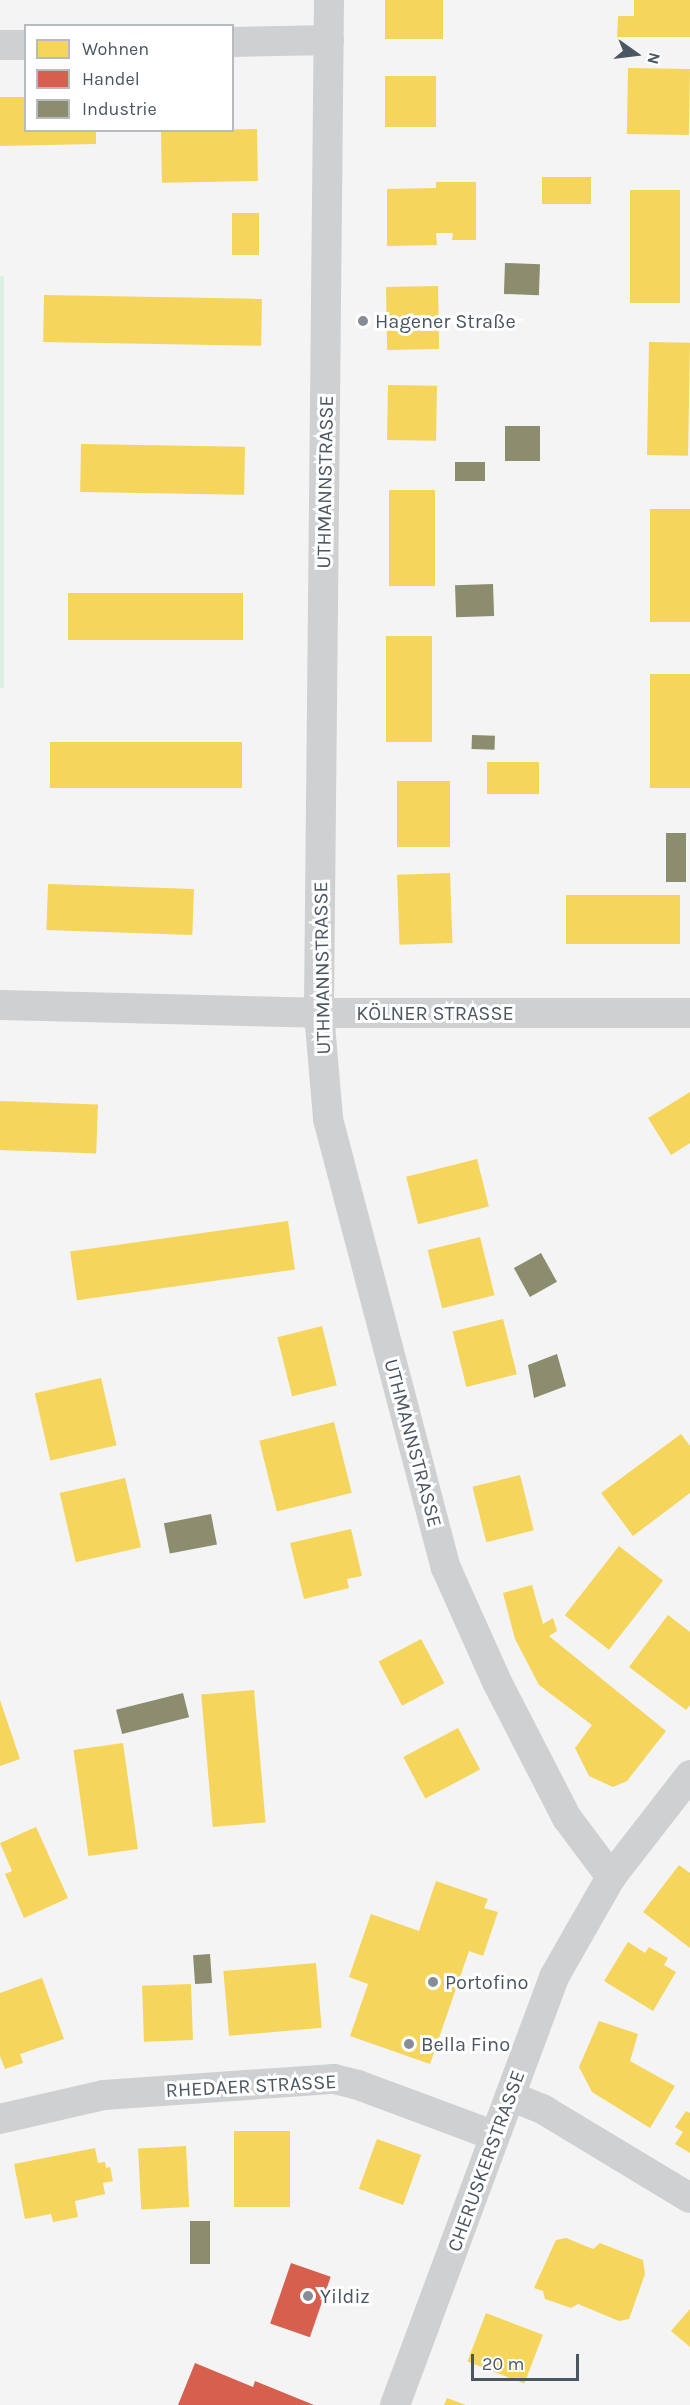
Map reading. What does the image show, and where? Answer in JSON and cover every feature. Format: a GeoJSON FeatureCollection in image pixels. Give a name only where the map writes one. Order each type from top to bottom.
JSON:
{"type":"FeatureCollection","features":[{"type":"Feature","properties":{"kind":"street","name":"UTHMANNSTRASSE"},"geometry":{"type":"LineString","coordinates":[[329,0],[319,1013],[328,1119],[446,1568],[497,1682],[567,1818],[611,1877]]}},
{"type":"Feature","properties":{"kind":"street"},"geometry":{"type":"LineString","coordinates":[[234,42],[328,40]]}},
{"type":"Feature","properties":{"kind":"street"},"geometry":{"type":"LineString","coordinates":[[0,45],[24,45]]}},
{"type":"Feature","properties":{"kind":"street","name":"KÖLNER STRASSE"},"geometry":{"type":"LineString","coordinates":[[0,1005],[319,1013],[690,1013]]}},
{"type":"Feature","properties":{"kind":"street","name":"CHERUSKERSTRASSE"},"geometry":{"type":"LineString","coordinates":[[395,2405],[555,1977],[611,1877],[690,1774]]}},
{"type":"Feature","properties":{"kind":"street","name":"RHEDAER STRASSE"},"geometry":{"type":"LineString","coordinates":[[0,2119],[104,2095],[334,2079],[495,2136]]}},
{"type":"Feature","properties":{"kind":"street"},"geometry":{"type":"LineString","coordinates":[[510,2096],[544,2110],[690,2198]]}},
{"type":"Feature","properties":{"kind":"green space"},"geometry":{"type":"Polygon","coordinates":[[[0,276],[4,276],[4,688],[0,688],[0,276]]]}},
{"type":"Feature","properties":{"kind":"building: Wohnen"},"geometry":{"type":"Polygon","coordinates":[[[385,0],[443,0],[443,39],[385,39],[385,0]]]}},
{"type":"Feature","properties":{"kind":"building: Wohnen"},"geometry":{"type":"Polygon","coordinates":[[[634,0],[690,0],[690,37],[617,37],[618,16],[634,16],[634,0]]]}},
{"type":"Feature","properties":{"kind":"building: Wohnen"},"geometry":{"type":"Polygon","coordinates":[[[628,68],[690,69],[689,135],[627,134],[628,68]]]}},
{"type":"Feature","properties":{"kind":"building: Wohnen"},"geometry":{"type":"Polygon","coordinates":[[[385,76],[436,76],[436,127],[385,127],[385,76]]]}},
{"type":"Feature","properties":{"kind":"building: Wohnen"},"geometry":{"type":"Polygon","coordinates":[[[0,97],[24,97],[24,132],[96,132],[96,144],[0,146],[0,97]]]}},
{"type":"Feature","properties":{"kind":"building: Wohnen"},"geometry":{"type":"Polygon","coordinates":[[[234,129],[257,129],[258,181],[162,183],[161,132],[234,132],[234,129]]]}},
{"type":"Feature","properties":{"kind":"building: Wohnen"},"geometry":{"type":"Polygon","coordinates":[[[542,177],[591,177],[591,204],[542,204],[542,177]]]}},
{"type":"Feature","properties":{"kind":"building: Wohnen"},"geometry":{"type":"Polygon","coordinates":[[[436,182],[476,182],[476,240],[452,240],[453,233],[436,233],[437,245],[387,246],[387,189],[436,188],[436,182]]]}},
{"type":"Feature","properties":{"kind":"building: Wohnen"},"geometry":{"type":"Polygon","coordinates":[[[630,190],[680,190],[680,303],[630,303],[630,190]]]}},
{"type":"Feature","properties":{"kind":"building: Wohnen"},"geometry":{"type":"Polygon","coordinates":[[[232,213],[259,213],[259,255],[232,255],[232,213]]]}},
{"type":"Feature","properties":{"kind":"building: Wohnen"},"geometry":{"type":"Polygon","coordinates":[[[438,286],[439,349],[387,350],[386,287],[438,286]]]}},
{"type":"Feature","properties":{"kind":"building: Wohnen"},"geometry":{"type":"Polygon","coordinates":[[[44,295],[262,299],[261,346],[43,342],[44,295]]]}},
{"type":"Feature","properties":{"kind":"building: Wohnen"},"geometry":{"type":"Polygon","coordinates":[[[649,342],[690,343],[688,456],[647,455],[649,342]]]}},
{"type":"Feature","properties":{"kind":"building: Wohnen"},"geometry":{"type":"Polygon","coordinates":[[[388,385],[437,386],[436,441],[387,440],[388,385]]]}},
{"type":"Feature","properties":{"kind":"building: Wohnen"},"geometry":{"type":"Polygon","coordinates":[[[81,444],[245,447],[244,495],[80,492],[81,444]]]}},
{"type":"Feature","properties":{"kind":"building: Wohnen"},"geometry":{"type":"Polygon","coordinates":[[[389,490],[435,490],[435,586],[389,586],[389,490]]]}},
{"type":"Feature","properties":{"kind":"building: Wohnen"},"geometry":{"type":"Polygon","coordinates":[[[650,509],[690,509],[690,622],[650,622],[650,509]]]}},
{"type":"Feature","properties":{"kind":"building: Wohnen"},"geometry":{"type":"Polygon","coordinates":[[[68,593],[243,593],[243,640],[68,640],[68,593]]]}},
{"type":"Feature","properties":{"kind":"building: Wohnen"},"geometry":{"type":"Polygon","coordinates":[[[386,636],[432,636],[432,742],[386,742],[386,636]]]}},
{"type":"Feature","properties":{"kind":"building: Wohnen"},"geometry":{"type":"Polygon","coordinates":[[[650,674],[690,674],[690,788],[650,788],[650,674]]]}},
{"type":"Feature","properties":{"kind":"building: Wohnen"},"geometry":{"type":"Polygon","coordinates":[[[50,742],[242,742],[242,788],[50,788],[50,742]]]}},
{"type":"Feature","properties":{"kind":"building: Wohnen"},"geometry":{"type":"Polygon","coordinates":[[[487,762],[539,762],[539,794],[487,794],[487,762]]]}},
{"type":"Feature","properties":{"kind":"building: Wohnen"},"geometry":{"type":"Polygon","coordinates":[[[397,781],[450,781],[450,847],[397,847],[397,781]]]}},
{"type":"Feature","properties":{"kind":"building: Wohnen"},"geometry":{"type":"Polygon","coordinates":[[[450,873],[452,943],[399,945],[397,875],[450,873]]]}},
{"type":"Feature","properties":{"kind":"building: Wohnen"},"geometry":{"type":"Polygon","coordinates":[[[48,884],[194,889],[192,935],[46,930],[48,884]]]}},
{"type":"Feature","properties":{"kind":"building: Wohnen"},"geometry":{"type":"Polygon","coordinates":[[[566,895],[680,895],[680,944],[566,944],[566,895]]]}},
{"type":"Feature","properties":{"kind":"building: Wohnen"},"geometry":{"type":"Polygon","coordinates":[[[690,1092],[690,1143],[671,1155],[648,1118],[690,1092]]]}},
{"type":"Feature","properties":{"kind":"building: Wohnen"},"geometry":{"type":"Polygon","coordinates":[[[0,1101],[98,1104],[96,1153],[0,1150],[0,1101]]]}},
{"type":"Feature","properties":{"kind":"building: Wohnen"},"geometry":{"type":"Polygon","coordinates":[[[477,1159],[489,1207],[418,1224],[406,1177],[477,1159]]]}},
{"type":"Feature","properties":{"kind":"building: Wohnen"},"geometry":{"type":"Polygon","coordinates":[[[288,1221],[295,1270],[77,1300],[70,1252],[288,1221]]]}},
{"type":"Feature","properties":{"kind":"building: Wohnen"},"geometry":{"type":"Polygon","coordinates":[[[480,1237],[495,1295],[442,1308],[428,1250],[480,1237]]]}},
{"type":"Feature","properties":{"kind":"building: Wohnen"},"geometry":{"type":"Polygon","coordinates":[[[503,1319],[517,1374],[466,1387],[453,1332],[503,1319]]]}},
{"type":"Feature","properties":{"kind":"building: Wohnen"},"geometry":{"type":"Polygon","coordinates":[[[322,1326],[337,1385],[292,1396],[277,1337],[322,1326]]]}},
{"type":"Feature","properties":{"kind":"building: Wohnen"},"geometry":{"type":"Polygon","coordinates":[[[101,1378],[117,1445],[50,1461],[35,1393],[101,1378]]]}},
{"type":"Feature","properties":{"kind":"building: Wohnen"},"geometry":{"type":"Polygon","coordinates":[[[334,1422],[352,1493],[277,1511],[259,1441],[334,1422]]]}},
{"type":"Feature","properties":{"kind":"building: Wohnen"},"geometry":{"type":"Polygon","coordinates":[[[681,1434],[690,1446],[690,1493],[633,1536],[601,1493],[681,1434]]]}},
{"type":"Feature","properties":{"kind":"building: Wohnen"},"geometry":{"type":"Polygon","coordinates":[[[520,1475],[534,1530],[486,1542],[472,1487],[520,1475]]]}},
{"type":"Feature","properties":{"kind":"building: Wohnen"},"geometry":{"type":"Polygon","coordinates":[[[125,1478],[141,1547],[76,1562],[60,1493],[125,1478]]]}},
{"type":"Feature","properties":{"kind":"building: Wohnen"},"geometry":{"type":"Polygon","coordinates":[[[351,1529],[362,1576],[347,1579],[349,1588],[304,1599],[290,1543],[351,1529]]]}},
{"type":"Feature","properties":{"kind":"building: Wohnen"},"geometry":{"type":"Polygon","coordinates":[[[619,1546],[663,1580],[609,1650],[565,1615],[619,1546]]]}},
{"type":"Feature","properties":{"kind":"building: Wohnen"},"geometry":{"type":"Polygon","coordinates":[[[532,1585],[543,1624],[553,1618],[557,1631],[549,1636],[666,1731],[627,1781],[613,1787],[589,1776],[575,1748],[592,1725],[539,1685],[515,1639],[503,1593],[532,1585]]]}},
{"type":"Feature","properties":{"kind":"building: Wohnen"},"geometry":{"type":"Polygon","coordinates":[[[668,1615],[690,1632],[690,1705],[686,1710],[629,1667],[668,1615]]]}},
{"type":"Feature","properties":{"kind":"building: Wohnen"},"geometry":{"type":"Polygon","coordinates":[[[421,1639],[444,1683],[402,1706],[379,1662],[421,1639]]]}},
{"type":"Feature","properties":{"kind":"building: Wohnen"},"geometry":{"type":"Polygon","coordinates":[[[254,1690],[266,1822],[213,1827],[201,1695],[254,1690]]]}},
{"type":"Feature","properties":{"kind":"building: Wohnen"},"geometry":{"type":"Polygon","coordinates":[[[0,1700],[20,1759],[0,1766],[0,1700]]]}},
{"type":"Feature","properties":{"kind":"building: Wohnen"},"geometry":{"type":"Polygon","coordinates":[[[458,1728],[480,1769],[425,1799],[403,1757],[458,1728]]]}},
{"type":"Feature","properties":{"kind":"building: Wohnen"},"geometry":{"type":"Polygon","coordinates":[[[123,1743],[138,1849],[88,1856],[73,1750],[123,1743]]]}},
{"type":"Feature","properties":{"kind":"building: Wohnen"},"geometry":{"type":"Polygon","coordinates":[[[36,1827],[68,1898],[24,1918],[5,1874],[12,1871],[0,1843],[36,1827]]]}},
{"type":"Feature","properties":{"kind":"building: Wohnen"},"geometry":{"type":"Polygon","coordinates":[[[679,1865],[690,1873],[690,1948],[643,1912],[679,1865]]]}},
{"type":"Feature","properties":{"kind":"building: Wohnen"},"geometry":{"type":"Polygon","coordinates":[[[436,1881],[488,1899],[484,1908],[498,1912],[483,1956],[469,1951],[430,2064],[350,2036],[368,1984],[349,1977],[371,1914],[419,1931],[436,1881]]]}},
{"type":"Feature","properties":{"kind":"building: Wohnen"},"geometry":{"type":"Polygon","coordinates":[[[628,1942],[645,1953],[649,1947],[668,1958],[664,1965],[676,1972],[653,2011],[604,1981],[628,1942]]]}},
{"type":"Feature","properties":{"kind":"building: Wohnen"},"geometry":{"type":"Polygon","coordinates":[[[316,1963],[322,2028],[229,2036],[223,1971],[316,1963]]]}},
{"type":"Feature","properties":{"kind":"building: Wohnen"},"geometry":{"type":"Polygon","coordinates":[[[42,1978],[64,2039],[20,2054],[23,2063],[5,2069],[0,2056],[0,1993],[42,1978]]]}},
{"type":"Feature","properties":{"kind":"building: Wohnen"},"geometry":{"type":"Polygon","coordinates":[[[191,1984],[193,2040],[144,2042],[142,1986],[191,1984]]]}},
{"type":"Feature","properties":{"kind":"building: Wohnen"},"geometry":{"type":"Polygon","coordinates":[[[599,2021],[638,2034],[630,2061],[675,2086],[650,2128],[592,2092],[579,2067],[599,2021]]]}},
{"type":"Feature","properties":{"kind":"building: Wohnen"},"geometry":{"type":"Polygon","coordinates":[[[686,2111],[690,2113],[690,2153],[675,2144],[683,2132],[675,2127],[686,2111]]]}},
{"type":"Feature","properties":{"kind":"building: Wohnen"},"geometry":{"type":"Polygon","coordinates":[[[234,2131],[290,2131],[290,2207],[234,2207],[234,2131]]]}},
{"type":"Feature","properties":{"kind":"building: Wohnen"},"geometry":{"type":"Polygon","coordinates":[[[377,2139],[421,2155],[403,2205],[359,2189],[377,2139]]]}},
{"type":"Feature","properties":{"kind":"building: Wohnen"},"geometry":{"type":"Polygon","coordinates":[[[186,2146],[189,2207],[141,2209],[138,2149],[186,2146]]]}},
{"type":"Feature","properties":{"kind":"building: Wohnen"},"geometry":{"type":"Polygon","coordinates":[[[95,2148],[98,2163],[105,2162],[106,2168],[110,2167],[113,2181],[103,2183],[105,2194],[75,2201],[78,2217],[53,2222],[51,2214],[25,2219],[14,2164],[95,2148]]]}},
{"type":"Feature","properties":{"kind":"building: Wohnen"},"geometry":{"type":"Polygon","coordinates":[[[566,2238],[593,2249],[600,2243],[643,2260],[645,2274],[629,2319],[619,2321],[578,2304],[571,2308],[545,2299],[543,2291],[534,2288],[556,2240],[566,2238]]]}},
{"type":"Feature","properties":{"kind":"building: Wohnen"},"geometry":{"type":"Polygon","coordinates":[[[690,2309],[690,2347],[671,2331],[690,2309]]]}},
{"type":"Feature","properties":{"kind":"building: Wohnen"},"geometry":{"type":"Polygon","coordinates":[[[486,2313],[543,2335],[524,2383],[467,2362],[486,2313]]]}},
{"type":"Feature","properties":{"kind":"building: Wohnen"},"geometry":{"type":"Polygon","coordinates":[[[447,2398],[466,2405],[444,2405],[447,2398]]]}},
{"type":"Feature","properties":{"kind":"building: Handel"},"geometry":{"type":"Polygon","coordinates":[[[291,2263],[331,2277],[310,2337],[270,2324],[291,2263]]]}},
{"type":"Feature","properties":{"kind":"building: Handel"},"geometry":{"type":"Polygon","coordinates":[[[195,2363],[253,2387],[255,2381],[314,2405],[178,2405],[195,2363]]]}},
{"type":"Feature","properties":{"kind":"building: Industrie"},"geometry":{"type":"Polygon","coordinates":[[[505,263],[540,264],[539,295],[504,294],[505,263]]]}},
{"type":"Feature","properties":{"kind":"building: Industrie"},"geometry":{"type":"Polygon","coordinates":[[[505,426],[540,426],[540,461],[505,461],[505,426]]]}},
{"type":"Feature","properties":{"kind":"building: Industrie"},"geometry":{"type":"Polygon","coordinates":[[[455,462],[485,462],[485,481],[455,481],[455,462]]]}},
{"type":"Feature","properties":{"kind":"building: Industrie"},"geometry":{"type":"Polygon","coordinates":[[[493,584],[494,616],[456,617],[455,585],[493,584]]]}},
{"type":"Feature","properties":{"kind":"building: Industrie"},"geometry":{"type":"Polygon","coordinates":[[[472,735],[495,736],[494,750],[472,749],[472,735]]]}},
{"type":"Feature","properties":{"kind":"building: Industrie"},"geometry":{"type":"Polygon","coordinates":[[[666,833],[686,833],[686,882],[666,882],[666,833]]]}},
{"type":"Feature","properties":{"kind":"building: Industrie"},"geometry":{"type":"Polygon","coordinates":[[[541,1253],[557,1282],[530,1297],[514,1268],[541,1253]]]}},
{"type":"Feature","properties":{"kind":"building: Industrie"},"geometry":{"type":"Polygon","coordinates":[[[557,1354],[566,1386],[534,1398],[528,1365],[557,1354]]]}},
{"type":"Feature","properties":{"kind":"building: Industrie"},"geometry":{"type":"Polygon","coordinates":[[[211,1514],[217,1544],[170,1554],[164,1523],[211,1514]]]}},
{"type":"Feature","properties":{"kind":"building: Industrie"},"geometry":{"type":"Polygon","coordinates":[[[183,1693],[189,1717],[122,1734],[116,1710],[183,1693]]]}},
{"type":"Feature","properties":{"kind":"building: Industrie"},"geometry":{"type":"Polygon","coordinates":[[[210,1954],[212,1983],[195,1984],[193,1955],[210,1954]]]}},
{"type":"Feature","properties":{"kind":"building: Industrie"},"geometry":{"type":"Polygon","coordinates":[[[190,2221],[210,2221],[210,2264],[190,2264],[190,2221]]]}},
{"type":"Feature","properties":{"kind":"place","name":"Hagener Straße"},"geometry":{"type":"Point","coordinates":[363,321]}},
{"type":"Feature","properties":{"kind":"place","name":"Portofino"},"geometry":{"type":"Point","coordinates":[433,1982]}},
{"type":"Feature","properties":{"kind":"place","name":"Bella Fino"},"geometry":{"type":"Point","coordinates":[409,2044]}},
{"type":"Feature","properties":{"kind":"place","name":"Yildiz"},"geometry":{"type":"Point","coordinates":[308,2296]}}]}
